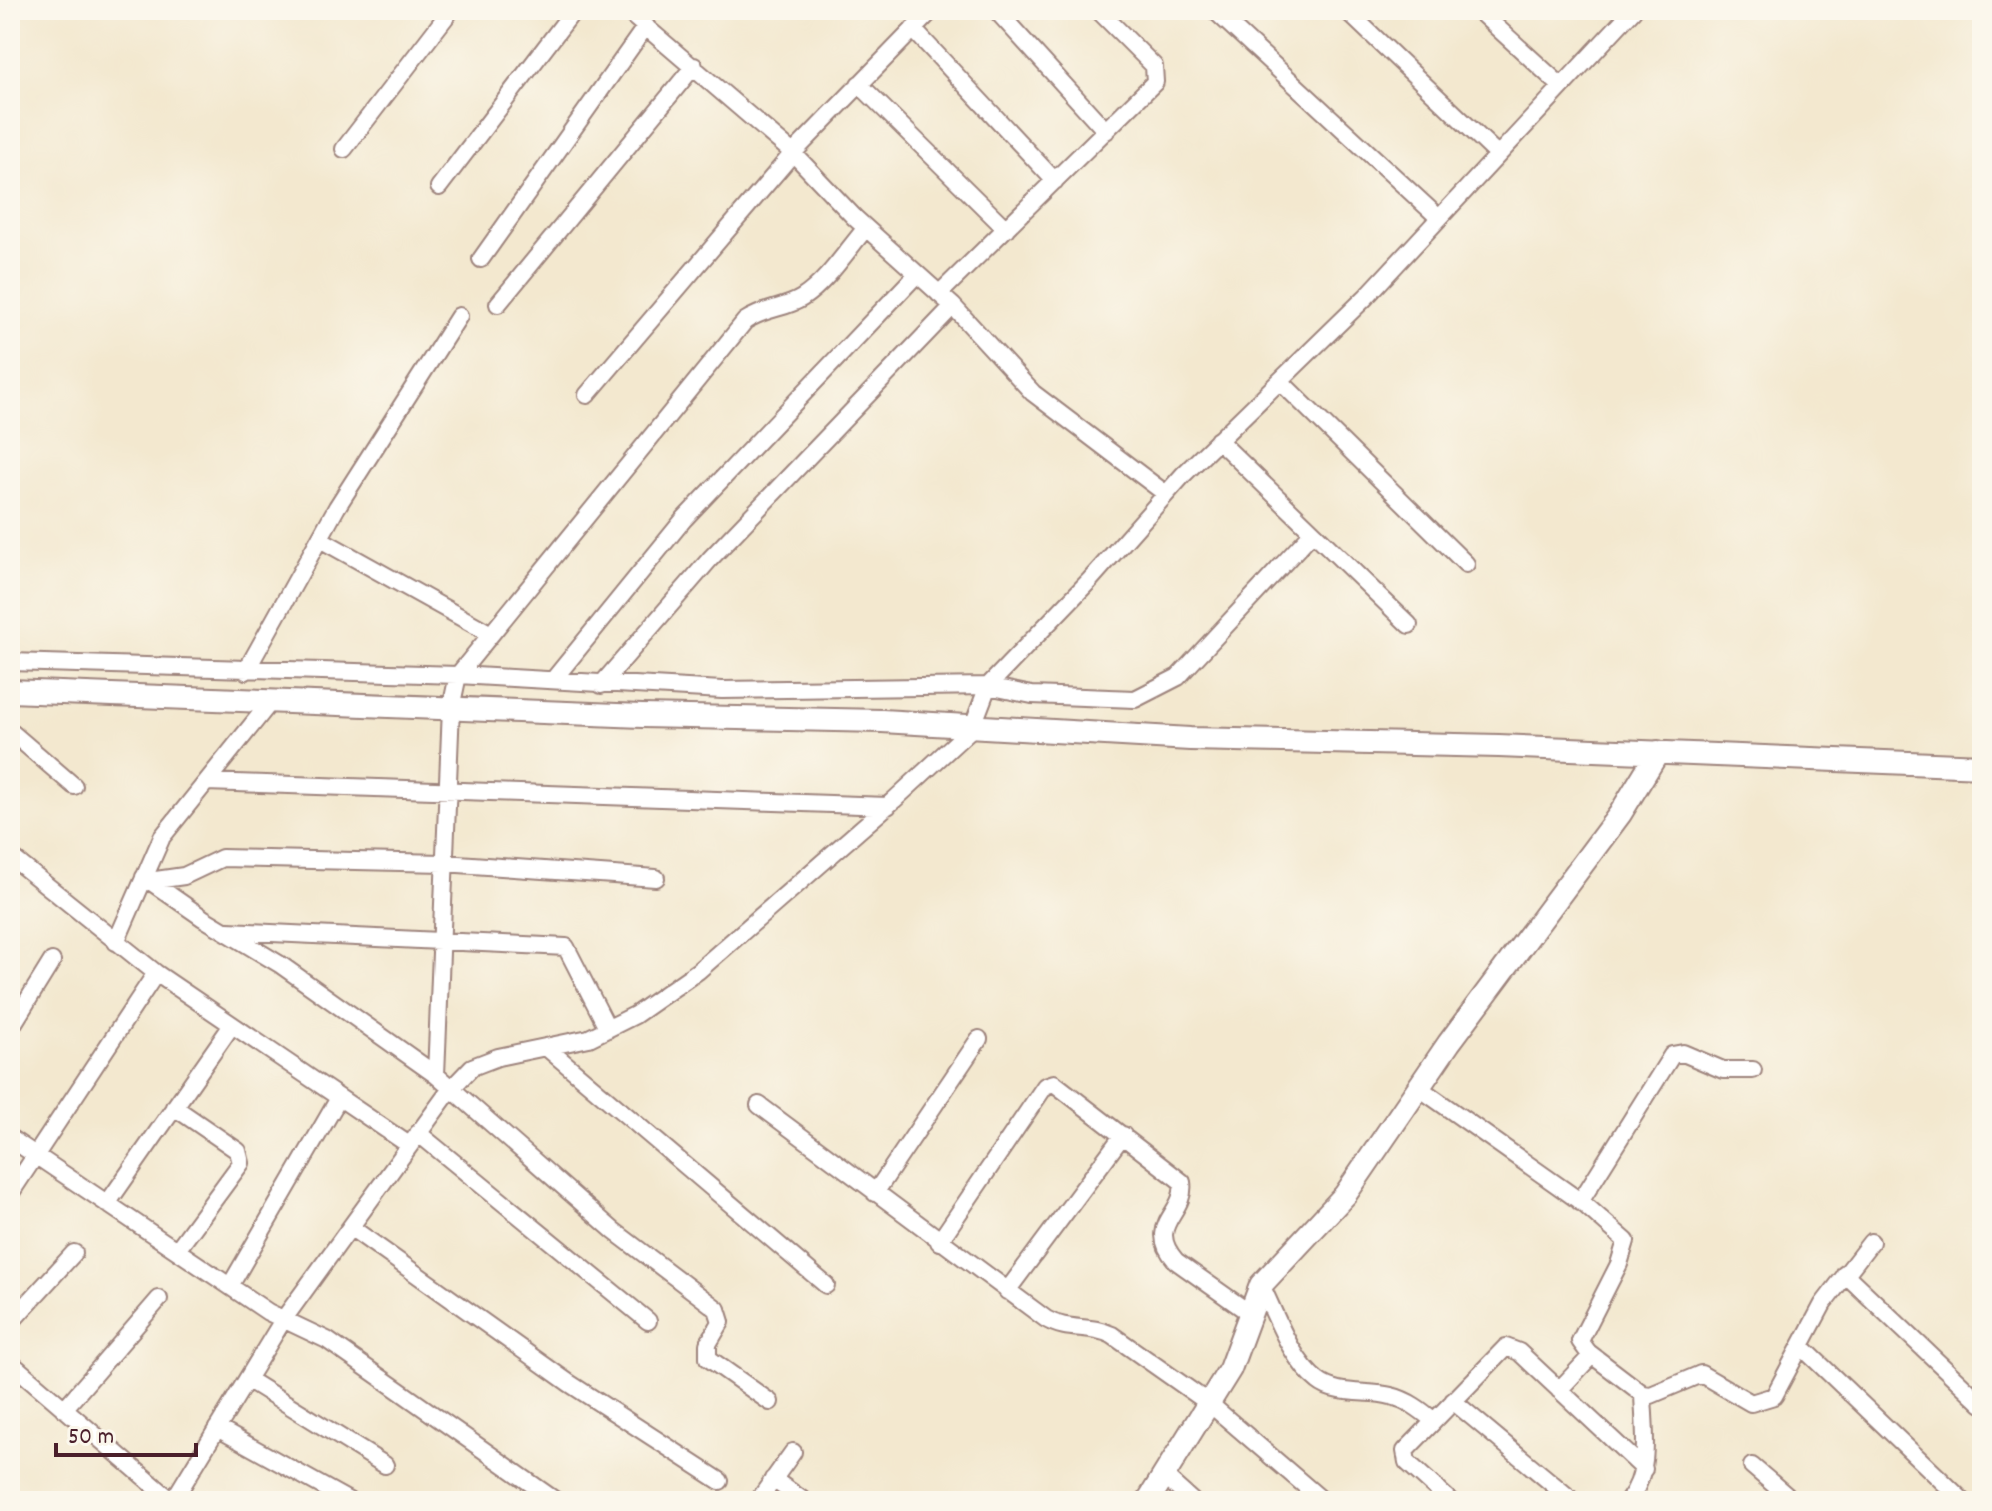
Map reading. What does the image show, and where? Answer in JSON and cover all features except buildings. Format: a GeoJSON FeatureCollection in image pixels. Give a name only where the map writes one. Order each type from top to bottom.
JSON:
{"type":"FeatureCollection","features":[{"type":"Feature","properties":{"kind":"street"},"geometry":{"type":"LineString","coordinates":[[344,149],[451,10]]}},
{"type":"Feature","properties":{"kind":"street"},"geometry":{"type":"LineString","coordinates":[[439,187],[574,10]]}},
{"type":"Feature","properties":{"kind":"street"},"geometry":{"type":"LineString","coordinates":[[626,10],[793,153],[866,228],[953,306],[1033,393],[1166,494]]}},
{"type":"Feature","properties":{"kind":"street"},"geometry":{"type":"LineString","coordinates":[[587,395],[793,153],[932,10]]}},
{"type":"Feature","properties":{"kind":"street"},"geometry":{"type":"LineString","coordinates":[[996,10],[1106,131]]}},
{"type":"Feature","properties":{"kind":"street"},"geometry":{"type":"LineString","coordinates":[[939,294],[1151,88],[1156,76],[1154,66],[1098,10]]}},
{"type":"Feature","properties":{"kind":"street"},"geometry":{"type":"LineString","coordinates":[[1214,10],[1439,218]]}},
{"type":"Feature","properties":{"kind":"street"},"geometry":{"type":"LineString","coordinates":[[1346,10],[1497,154]]}},
{"type":"Feature","properties":{"kind":"street"},"geometry":{"type":"LineString","coordinates":[[1478,10],[1561,86]]}},
{"type":"Feature","properties":{"kind":"street"},"geometry":{"type":"LineString","coordinates":[[10,1362],[172,1501],[283,1320],[353,1229],[450,1090],[472,1067],[498,1057],[589,1038],[635,1015],[698,971],[888,806],[980,707],[1166,494],[1337,327],[1633,10]]}},
{"type":"Feature","properties":{"kind":"street"},"geometry":{"type":"LineString","coordinates":[[481,259],[646,26]]}},
{"type":"Feature","properties":{"kind":"street"},"geometry":{"type":"LineString","coordinates":[[913,29],[1055,181]]}},
{"type":"Feature","properties":{"kind":"street"},"geometry":{"type":"LineString","coordinates":[[498,304],[694,66]]}},
{"type":"Feature","properties":{"kind":"street"},"geometry":{"type":"LineString","coordinates":[[859,84],[1006,229]]}},
{"type":"Feature","properties":{"kind":"street"},"geometry":{"type":"LineString","coordinates":[[436,1075],[451,703],[457,677],[745,321],[768,308],[791,304],[805,296],[866,228]]}},
{"type":"Feature","properties":{"kind":"street"},"geometry":{"type":"LineString","coordinates":[[553,680],[684,519],[917,274]]}},
{"type":"Feature","properties":{"kind":"street"},"geometry":{"type":"LineString","coordinates":[[601,685],[710,559],[953,306]]}},
{"type":"Feature","properties":{"kind":"street"},"geometry":{"type":"LineString","coordinates":[[246,671],[320,539],[459,316]]}},
{"type":"Feature","properties":{"kind":"street"},"geometry":{"type":"LineString","coordinates":[[1280,381],[1466,564]]}},
{"type":"Feature","properties":{"kind":"street"},"geometry":{"type":"LineString","coordinates":[[1218,440],[1409,625]]}},
{"type":"Feature","properties":{"kind":"street"},"geometry":{"type":"LineString","coordinates":[[10,691],[451,703],[853,719],[980,707],[1032,695],[1117,700],[1148,695],[1178,677],[1313,532]]}},
{"type":"Feature","properties":{"kind":"street"},"geometry":{"type":"LineString","coordinates":[[320,539],[491,634]]}},
{"type":"Feature","properties":{"kind":"street"},"geometry":{"type":"LineString","coordinates":[[10,662],[553,680],[722,690],[980,707],[1190,739],[1658,752],[1982,766]]}},
{"type":"Feature","properties":{"kind":"street"},"geometry":{"type":"LineString","coordinates":[[116,942],[162,837],[272,700]]}},
{"type":"Feature","properties":{"kind":"street"},"geometry":{"type":"LineString","coordinates":[[10,731],[74,786]]}},
{"type":"Feature","properties":{"kind":"street"},"geometry":{"type":"LineString","coordinates":[[1148,1501],[1210,1404],[1239,1351],[1248,1312],[1261,1285],[1345,1195],[1418,1087],[1620,814],[1658,752]]}},
{"type":"Feature","properties":{"kind":"street"},"geometry":{"type":"LineString","coordinates":[[206,782],[888,806]]}},
{"type":"Feature","properties":{"kind":"street"},"geometry":{"type":"LineString","coordinates":[[146,879],[184,876],[222,858],[444,863],[656,878]]}},
{"type":"Feature","properties":{"kind":"street"},"geometry":{"type":"LineString","coordinates":[[14,866],[156,973],[232,1025],[339,1098],[414,1139],[648,1321]]}},
{"type":"Feature","properties":{"kind":"street"},"geometry":{"type":"LineString","coordinates":[[146,879],[281,965],[436,1075],[614,1231],[717,1309],[721,1322],[708,1344],[708,1358],[770,1402]]}},
{"type":"Feature","properties":{"kind":"street"},"geometry":{"type":"LineString","coordinates":[[224,930],[566,947],[608,1029]]}},
{"type":"Feature","properties":{"kind":"street"},"geometry":{"type":"LineString","coordinates":[[10,1029],[52,961]]}},
{"type":"Feature","properties":{"kind":"street"},"geometry":{"type":"LineString","coordinates":[[10,1194],[156,973]]}},
{"type":"Feature","properties":{"kind":"street"},"geometry":{"type":"LineString","coordinates":[[107,1204],[232,1025]]}},
{"type":"Feature","properties":{"kind":"street"},"geometry":{"type":"LineString","coordinates":[[875,1193],[979,1039]]}},
{"type":"Feature","properties":{"kind":"street"},"geometry":{"type":"LineString","coordinates":[[547,1048],[826,1285]]}},
{"type":"Feature","properties":{"kind":"street"},"geometry":{"type":"LineString","coordinates":[[1580,1202],[1672,1055],[1683,1053],[1723,1070],[1753,1070]]}},
{"type":"Feature","properties":{"kind":"street"},"geometry":{"type":"LineString","coordinates":[[939,1242],[1049,1083],[1062,1087],[1182,1182],[1184,1192],[1163,1229],[1167,1250],[1248,1312]]}},
{"type":"Feature","properties":{"kind":"street"},"geometry":{"type":"LineString","coordinates":[[1418,1087],[1580,1202],[1626,1241],[1619,1264],[1582,1334],[1583,1347],[1643,1394],[1651,1395],[1701,1374],[1739,1399],[1751,1403],[1774,1396],[1823,1304],[1871,1242]]}},
{"type":"Feature","properties":{"kind":"street"},"geometry":{"type":"LineString","coordinates":[[230,1286],[339,1098]]}},
{"type":"Feature","properties":{"kind":"street"},"geometry":{"type":"LineString","coordinates":[[759,1105],[939,1242],[1060,1327],[1100,1329],[1112,1335],[1210,1404],[1323,1501]]}},
{"type":"Feature","properties":{"kind":"street"},"geometry":{"type":"LineString","coordinates":[[174,1107],[238,1151],[241,1163],[177,1250]]}},
{"type":"Feature","properties":{"kind":"street"},"geometry":{"type":"LineString","coordinates":[[1007,1291],[1123,1135]]}},
{"type":"Feature","properties":{"kind":"street"},"geometry":{"type":"LineString","coordinates":[[10,1138],[283,1320],[327,1340],[556,1501]]}},
{"type":"Feature","properties":{"kind":"street"},"geometry":{"type":"LineString","coordinates":[[353,1229],[569,1383],[720,1481]]}},
{"type":"Feature","properties":{"kind":"street"},"geometry":{"type":"LineString","coordinates":[[10,1323],[74,1253]]}},
{"type":"Feature","properties":{"kind":"street"},"geometry":{"type":"LineString","coordinates":[[1845,1274],[1982,1404]]}},
{"type":"Feature","properties":{"kind":"street"},"geometry":{"type":"LineString","coordinates":[[1261,1285],[1292,1345],[1316,1380],[1336,1388],[1392,1396],[1412,1404],[1434,1421]]}},
{"type":"Feature","properties":{"kind":"street"},"geometry":{"type":"LineString","coordinates":[[64,1409],[159,1299]]}},
{"type":"Feature","properties":{"kind":"street"},"geometry":{"type":"LineString","coordinates":[[1450,1501],[1404,1457],[1434,1421],[1506,1347],[1519,1352],[1644,1469]]}},
{"type":"Feature","properties":{"kind":"street"},"geometry":{"type":"LineString","coordinates":[[1802,1347],[1963,1501]]}},
{"type":"Feature","properties":{"kind":"street"},"geometry":{"type":"LineString","coordinates":[[1559,1390],[1592,1355]]}},
{"type":"Feature","properties":{"kind":"street"},"geometry":{"type":"LineString","coordinates":[[247,1379],[385,1465]]}},
{"type":"Feature","properties":{"kind":"street"},"geometry":{"type":"LineString","coordinates":[[1628,1501],[1641,1481],[1644,1469],[1643,1394]]}},
{"type":"Feature","properties":{"kind":"street"},"geometry":{"type":"LineString","coordinates":[[1453,1401],[1573,1501]]}},
{"type":"Feature","properties":{"kind":"street"},"geometry":{"type":"LineString","coordinates":[[217,1428],[349,1501]]}},
{"type":"Feature","properties":{"kind":"street"},"geometry":{"type":"LineString","coordinates":[[758,1501],[793,1452]]}},
{"type":"Feature","properties":{"kind":"street"},"geometry":{"type":"LineString","coordinates":[[1752,1466],[1793,1501]]}},
{"type":"Feature","properties":{"kind":"street"},"geometry":{"type":"LineString","coordinates":[[1164,1476],[1192,1501]]}},
{"type":"Feature","properties":{"kind":"street"},"geometry":{"type":"LineString","coordinates":[[773,1479],[804,1501]]}}]}
